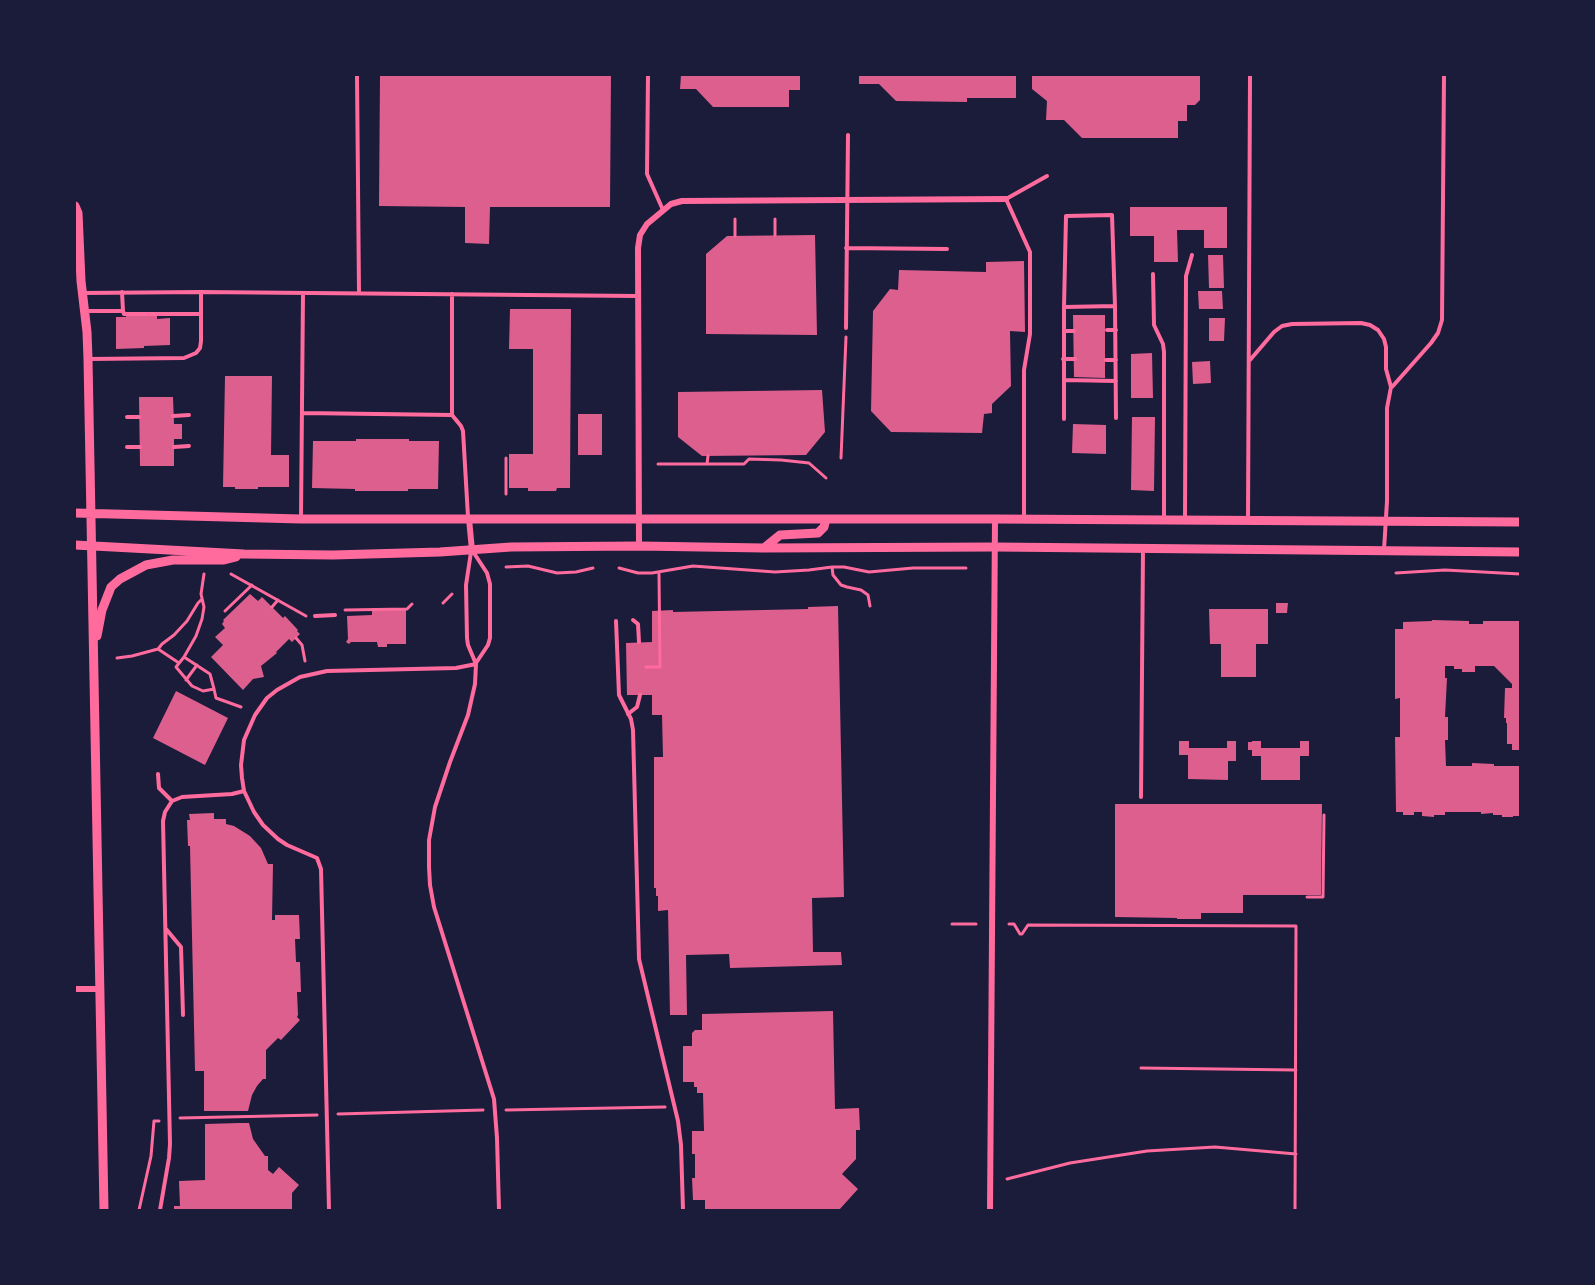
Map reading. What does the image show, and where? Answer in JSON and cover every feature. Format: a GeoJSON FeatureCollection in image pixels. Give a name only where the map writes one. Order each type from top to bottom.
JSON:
{"type":"FeatureCollection","features":[{"type":"Feature","properties":{"kind":"main road"},"geometry":{"type":"LineString","coordinates":[[75,206],[78,213],[88,359],[104,1210]]}},
{"type":"Feature","properties":{"kind":"main road"},"geometry":{"type":"LineString","coordinates":[[75,513],[301,519],[1248,519],[1520,522]]}},
{"type":"Feature","properties":{"kind":"main road"},"geometry":{"type":"LineString","coordinates":[[764,548],[780,535],[818,533],[824,527],[826,519]]}},
{"type":"Feature","properties":{"kind":"main road"},"geometry":{"type":"LineString","coordinates":[[75,545],[244,554],[333,555],[440,552],[511,547],[639,546],[1520,552]]}},
{"type":"Feature","properties":{"kind":"main road"},"geometry":{"type":"LineString","coordinates":[[94,674],[96,641],[102,610],[111,587],[120,579],[146,565],[173,560],[224,560],[244,554]]}},
{"type":"Feature","properties":{"kind":"street"},"geometry":{"type":"LineString","coordinates":[[639,546],[638,248],[640,236],[647,224],[672,204],[682,201],[1006,199]]}},
{"type":"Feature","properties":{"kind":"street"},"geometry":{"type":"LineString","coordinates":[[469,519],[472,550]]}},
{"type":"Feature","properties":{"kind":"street"},"geometry":{"type":"LineString","coordinates":[[990,1210],[995,519]]}},
{"type":"Feature","properties":{"kind":"street"},"geometry":{"type":"LineString","coordinates":[[75,989],[99,989]]}},
{"type":"Feature","properties":{"kind":"lane"},"geometry":{"type":"LineString","coordinates":[[357,75],[359,294]]}},
{"type":"Feature","properties":{"kind":"lane"},"geometry":{"type":"LineString","coordinates":[[648,75],[647,174],[663,210]]}},
{"type":"Feature","properties":{"kind":"lane"},"geometry":{"type":"LineString","coordinates":[[1248,519],[1250,75]]}},
{"type":"Feature","properties":{"kind":"lane"},"geometry":{"type":"LineString","coordinates":[[1391,387],[1431,343],[1438,333],[1442,320],[1444,75]]}},
{"type":"Feature","properties":{"kind":"lane"},"geometry":{"type":"LineString","coordinates":[[846,328],[848,135]]}},
{"type":"Feature","properties":{"kind":"lane"},"geometry":{"type":"LineString","coordinates":[[1024,519],[1024,370],[1030,334],[1030,252],[1006,199],[1047,176]]}},
{"type":"Feature","properties":{"kind":"lane"},"geometry":{"type":"LineString","coordinates":[[1064,419],[1066,216],[1089,215],[1112,215],[1116,418]]}},
{"type":"Feature","properties":{"kind":"lane"},"geometry":{"type":"LineString","coordinates":[[846,248],[947,249]]}},
{"type":"Feature","properties":{"kind":"lane"},"geometry":{"type":"LineString","coordinates":[[1185,519],[1186,276],[1192,255]]}},
{"type":"Feature","properties":{"kind":"lane"},"geometry":{"type":"LineString","coordinates":[[1153,274],[1154,325],[1163,344],[1164,352],[1164,519]]}},
{"type":"Feature","properties":{"kind":"lane"},"geometry":{"type":"LineString","coordinates":[[122,292],[123,311],[126,315],[201,314]]}},
{"type":"Feature","properties":{"kind":"lane"},"geometry":{"type":"LineString","coordinates":[[88,359],[184,358],[196,353],[201,341],[201,292]]}},
{"type":"Feature","properties":{"kind":"lane"},"geometry":{"type":"LineString","coordinates":[[83,293],[638,296]]}},
{"type":"Feature","properties":{"kind":"lane"},"geometry":{"type":"LineString","coordinates":[[301,519],[303,293]]}},
{"type":"Feature","properties":{"kind":"lane"},"geometry":{"type":"LineString","coordinates":[[453,294],[452,415],[463,431],[469,519]]}},
{"type":"Feature","properties":{"kind":"lane"},"geometry":{"type":"LineString","coordinates":[[1064,307],[1115,306]]}},
{"type":"Feature","properties":{"kind":"lane"},"geometry":{"type":"LineString","coordinates":[[84,311],[123,311]]}},
{"type":"Feature","properties":{"kind":"lane"},"geometry":{"type":"LineString","coordinates":[[1249,361],[1282,326],[1361,323],[1378,330],[1386,347],[1386,369],[1391,387],[1387,408],[1384,551]]}},
{"type":"Feature","properties":{"kind":"lane"},"geometry":{"type":"LineString","coordinates":[[1107,330],[1116,330]]}},
{"type":"Feature","properties":{"kind":"lane"},"geometry":{"type":"LineString","coordinates":[[1064,331],[1074,331]]}},
{"type":"Feature","properties":{"kind":"lane"},"geometry":{"type":"LineString","coordinates":[[1063,359],[1075,359]]}},
{"type":"Feature","properties":{"kind":"lane"},"geometry":{"type":"LineString","coordinates":[[1106,360],[1116,360]]}},
{"type":"Feature","properties":{"kind":"lane"},"geometry":{"type":"LineString","coordinates":[[1064,380],[1116,381]]}},
{"type":"Feature","properties":{"kind":"lane"},"geometry":{"type":"LineString","coordinates":[[302,413],[452,415]]}},
{"type":"Feature","properties":{"kind":"lane"},"geometry":{"type":"LineString","coordinates":[[174,416],[189,415]]}},
{"type":"Feature","properties":{"kind":"lane"},"geometry":{"type":"LineString","coordinates":[[127,417],[139,417]]}},
{"type":"Feature","properties":{"kind":"lane"},"geometry":{"type":"LineString","coordinates":[[174,447],[189,446]]}},
{"type":"Feature","properties":{"kind":"lane"},"geometry":{"type":"LineString","coordinates":[[127,447],[140,447]]}},
{"type":"Feature","properties":{"kind":"lane"},"geometry":{"type":"LineString","coordinates":[[1141,797],[1143,548]]}},
{"type":"Feature","properties":{"kind":"lane"},"geometry":{"type":"LineString","coordinates":[[329,1210],[321,869],[317,858],[287,845],[270,833],[254,812],[244,791],[242,752],[249,727],[261,705],[277,690],[300,677],[327,671],[456,668],[476,664],[490,638],[490,584],[487,573],[472,550]]}},
{"type":"Feature","properties":{"kind":"lane"},"geometry":{"type":"LineString","coordinates":[[472,550],[466,582],[467,638],[476,664],[475,684],[468,715],[435,807],[429,840],[429,867],[434,907],[494,1099],[499,1210]]}},
{"type":"Feature","properties":{"kind":"lane"},"geometry":{"type":"LineString","coordinates":[[315,616],[335,615]]}},
{"type":"Feature","properties":{"kind":"lane"},"geometry":{"type":"LineString","coordinates":[[633,620],[638,624],[639,642]]}},
{"type":"Feature","properties":{"kind":"lane"},"geometry":{"type":"LineString","coordinates":[[616,621],[618,689],[633,730],[639,959],[678,1121],[683,1210]]}},
{"type":"Feature","properties":{"kind":"lane"},"geometry":{"type":"LineString","coordinates":[[628,714],[637,707],[640,695]]}},
{"type":"Feature","properties":{"kind":"lane"},"geometry":{"type":"LineString","coordinates":[[158,774],[159,788],[172,801]]}},
{"type":"Feature","properties":{"kind":"lane"},"geometry":{"type":"LineString","coordinates":[[160,1210],[170,1144],[163,821],[165,812],[172,801],[182,796],[232,794],[244,791]]}},
{"type":"Feature","properties":{"kind":"lane"},"geometry":{"type":"LineString","coordinates":[[165,928],[181,946],[183,1016]]}},
{"type":"Feature","properties":{"kind":"path"},"geometry":{"type":"LineString","coordinates":[[735,219],[735,236]]}},
{"type":"Feature","properties":{"kind":"path"},"geometry":{"type":"LineString","coordinates":[[775,219],[775,236]]}},
{"type":"Feature","properties":{"kind":"path"},"geometry":{"type":"LineString","coordinates":[[841,458],[846,328]]}},
{"type":"Feature","properties":{"kind":"path"},"geometry":{"type":"LineString","coordinates":[[707,464],[708,456]]}},
{"type":"Feature","properties":{"kind":"path"},"geometry":{"type":"LineString","coordinates":[[506,458],[506,494]]}},
{"type":"Feature","properties":{"kind":"path"},"geometry":{"type":"LineString","coordinates":[[658,464],[744,464],[749,459],[781,460],[809,463],[825,478]]}},
{"type":"Feature","properties":{"kind":"path"},"geometry":{"type":"LineString","coordinates":[[506,567],[528,566],[557,573],[592,568]]}},
{"type":"Feature","properties":{"kind":"path"},"geometry":{"type":"LineString","coordinates":[[619,568],[658,573],[693,566],[775,572],[832,567],[869,572],[913,568],[966,568]]}},
{"type":"Feature","properties":{"kind":"path"},"geometry":{"type":"LineString","coordinates":[[832,567],[833,575],[841,585],[861,590],[868,595],[870,606]]}},
{"type":"Feature","properties":{"kind":"path"},"geometry":{"type":"LineString","coordinates":[[1396,573],[1445,570],[1520,574]]}},
{"type":"Feature","properties":{"kind":"path"},"geometry":{"type":"LineString","coordinates":[[646,667],[660,666],[658,573]]}},
{"type":"Feature","properties":{"kind":"path"},"geometry":{"type":"LineString","coordinates":[[204,574],[201,600],[204,607],[200,627],[176,667],[192,686],[203,691],[214,689]]}},
{"type":"Feature","properties":{"kind":"path"},"geometry":{"type":"LineString","coordinates":[[231,574],[308,616]]}},
{"type":"Feature","properties":{"kind":"path"},"geometry":{"type":"LineString","coordinates":[[225,611],[252,585]]}},
{"type":"Feature","properties":{"kind":"path"},"geometry":{"type":"LineString","coordinates":[[444,603],[453,594]]}},
{"type":"Feature","properties":{"kind":"path"},"geometry":{"type":"LineString","coordinates":[[117,658],[158,649],[188,621],[201,600]]}},
{"type":"Feature","properties":{"kind":"path"},"geometry":{"type":"LineString","coordinates":[[272,607],[278,600]]}},
{"type":"Feature","properties":{"kind":"path"},"geometry":{"type":"LineString","coordinates":[[345,610],[407,609],[412,604]]}},
{"type":"Feature","properties":{"kind":"path"},"geometry":{"type":"LineString","coordinates":[[296,638],[302,645],[305,661]]}},
{"type":"Feature","properties":{"kind":"path"},"geometry":{"type":"LineString","coordinates":[[158,649],[179,663]]}},
{"type":"Feature","properties":{"kind":"path"},"geometry":{"type":"LineString","coordinates":[[184,657],[210,674],[216,698],[241,707]]}},
{"type":"Feature","properties":{"kind":"path"},"geometry":{"type":"LineString","coordinates":[[186,680],[197,665]]}},
{"type":"Feature","properties":{"kind":"path"},"geometry":{"type":"LineString","coordinates":[[1307,897],[1323,897],[1323,814]]}},
{"type":"Feature","properties":{"kind":"path"},"geometry":{"type":"LineString","coordinates":[[952,924],[976,924]]}},
{"type":"Feature","properties":{"kind":"path"},"geometry":{"type":"LineString","coordinates":[[1009,924],[1014,924],[1020,934],[1028,925],[1296,925],[1295,1210]]}},
{"type":"Feature","properties":{"kind":"path"},"geometry":{"type":"LineString","coordinates":[[1141,1068],[1296,1070]]}},
{"type":"Feature","properties":{"kind":"path"},"geometry":{"type":"LineString","coordinates":[[506,1110],[665,1107]]}},
{"type":"Feature","properties":{"kind":"path"},"geometry":{"type":"LineString","coordinates":[[338,1114],[483,1110]]}},
{"type":"Feature","properties":{"kind":"path"},"geometry":{"type":"LineString","coordinates":[[178,1118],[318,1115]]}},
{"type":"Feature","properties":{"kind":"path"},"geometry":{"type":"LineString","coordinates":[[139,1210],[151,1156],[154,1121],[159,1121]]}},
{"type":"Feature","properties":{"kind":"path"},"geometry":{"type":"LineString","coordinates":[[1007,1179],[1070,1163],[1147,1151],[1215,1148],[1296,1155]]}},
{"type":"Feature","properties":{"kind":"building"},"geometry":{"type":"Polygon","coordinates":[[[380,75],[611,75],[610,207],[490,207],[489,244],[465,243],[465,207],[379,206],[380,75]]]}},
{"type":"Feature","properties":{"kind":"building"},"geometry":{"type":"Polygon","coordinates":[[[681,75],[800,75],[800,90],[789,90],[789,107],[713,107],[696,89],[680,89],[681,75]]]}},
{"type":"Feature","properties":{"kind":"building"},"geometry":{"type":"Polygon","coordinates":[[[859,75],[1016,75],[1016,98],[967,98],[967,102],[896,101],[879,84],[859,84],[859,75]]]}},
{"type":"Feature","properties":{"kind":"building"},"geometry":{"type":"Polygon","coordinates":[[[1032,75],[1200,75],[1200,100],[1195,105],[1187,105],[1187,121],[1178,121],[1178,138],[1082,138],[1064,120],[1046,120],[1047,101],[1032,89],[1032,75]]]}},
{"type":"Feature","properties":{"kind":"building"},"geometry":{"type":"Polygon","coordinates":[[[1130,207],[1227,207],[1227,248],[1204,248],[1204,230],[1177,230],[1178,262],[1154,262],[1154,236],[1130,236],[1130,207]]]}},
{"type":"Feature","properties":{"kind":"building"},"geometry":{"type":"Polygon","coordinates":[[[815,235],[817,335],[706,334],[706,254],[727,236],[815,235]]]}},
{"type":"Feature","properties":{"kind":"building"},"geometry":{"type":"Polygon","coordinates":[[[1208,255],[1223,255],[1224,288],[1209,288],[1208,255]]]}},
{"type":"Feature","properties":{"kind":"building"},"geometry":{"type":"Polygon","coordinates":[[[1024,261],[1025,332],[1010,331],[1011,386],[992,404],[992,413],[984,414],[982,433],[891,432],[871,411],[873,311],[890,289],[898,290],[899,270],[986,272],[986,262],[1024,261]]]}},
{"type":"Feature","properties":{"kind":"building"},"geometry":{"type":"Polygon","coordinates":[[[1198,291],[1222,291],[1223,309],[1199,309],[1198,291]]]}},
{"type":"Feature","properties":{"kind":"building"},"geometry":{"type":"Polygon","coordinates":[[[510,309],[571,309],[570,488],[557,488],[556,491],[528,491],[528,488],[509,488],[509,454],[533,454],[533,349],[509,349],[510,309]]]}},
{"type":"Feature","properties":{"kind":"building"},"geometry":{"type":"Polygon","coordinates":[[[126,315],[157,315],[157,319],[170,318],[170,345],[116,349],[116,317],[126,317],[126,315]]]}},
{"type":"Feature","properties":{"kind":"building"},"geometry":{"type":"Polygon","coordinates":[[[1073,315],[1105,315],[1105,378],[1074,377],[1073,315]]]}},
{"type":"Feature","properties":{"kind":"building"},"geometry":{"type":"Polygon","coordinates":[[[1209,318],[1225,318],[1224,341],[1209,341],[1209,318]]]}},
{"type":"Feature","properties":{"kind":"building"},"geometry":{"type":"Polygon","coordinates":[[[1152,353],[1153,398],[1131,398],[1131,354],[1152,353]]]}},
{"type":"Feature","properties":{"kind":"building"},"geometry":{"type":"Polygon","coordinates":[[[1210,361],[1211,383],[1193,384],[1192,362],[1210,361]]]}},
{"type":"Feature","properties":{"kind":"building"},"geometry":{"type":"Polygon","coordinates":[[[225,376],[272,376],[271,455],[289,455],[289,487],[235,489],[235,487],[223,487],[225,376]]]}},
{"type":"Feature","properties":{"kind":"building"},"geometry":{"type":"Polygon","coordinates":[[[822,390],[825,432],[806,455],[702,456],[678,437],[678,392],[822,390]]]}},
{"type":"Feature","properties":{"kind":"building"},"geometry":{"type":"Polygon","coordinates":[[[139,397],[173,397],[174,424],[182,424],[182,439],[174,439],[174,466],[140,466],[139,397]]]}},
{"type":"Feature","properties":{"kind":"building"},"geometry":{"type":"Polygon","coordinates":[[[578,414],[602,414],[602,455],[578,455],[578,414]]]}},
{"type":"Feature","properties":{"kind":"building"},"geometry":{"type":"Polygon","coordinates":[[[1132,417],[1155,417],[1154,491],[1131,490],[1132,417]]]}},
{"type":"Feature","properties":{"kind":"building"},"geometry":{"type":"Polygon","coordinates":[[[1073,424],[1106,425],[1106,454],[1072,453],[1073,424]]]}},
{"type":"Feature","properties":{"kind":"building"},"geometry":{"type":"Polygon","coordinates":[[[356,439],[439,441],[438,489],[355,491],[355,489],[312,488],[313,441],[356,441],[356,439]]]}},
{"type":"Feature","properties":{"kind":"building"},"geometry":{"type":"Polygon","coordinates":[[[250,594],[258,601],[262,597],[283,618],[285,616],[300,634],[292,642],[289,639],[261,666],[264,677],[253,679],[243,690],[211,657],[223,645],[215,637],[225,628],[222,624],[223,620],[250,594]]]}},
{"type":"Feature","properties":{"kind":"building"},"geometry":{"type":"Polygon","coordinates":[[[1276,603],[1288,603],[1287,613],[1276,613],[1276,603]]]}},
{"type":"Feature","properties":{"kind":"building"},"geometry":{"type":"Polygon","coordinates":[[[838,606],[844,897],[812,898],[813,952],[841,952],[842,965],[730,968],[729,954],[686,955],[687,1015],[670,1015],[668,910],[658,911],[658,896],[654,888],[654,757],[663,757],[662,715],[652,715],[652,695],[627,695],[626,643],[652,642],[652,611],[808,609],[808,607],[838,606]]]}},
{"type":"Feature","properties":{"kind":"building"},"geometry":{"type":"Polygon","coordinates":[[[372,609],[406,609],[406,644],[387,644],[387,647],[378,647],[377,642],[351,642],[349,644],[346,642],[348,639],[347,616],[372,615],[372,609]]]}},
{"type":"Feature","properties":{"kind":"building"},"geometry":{"type":"Polygon","coordinates":[[[1209,609],[1268,609],[1268,644],[1256,644],[1256,677],[1221,677],[1221,644],[1210,644],[1209,609]]]}},
{"type":"Feature","properties":{"kind":"building"},"geometry":{"type":"Polygon","coordinates":[[[1469,621],[1469,624],[1483,624],[1483,621],[1520,621],[1520,750],[1512,750],[1512,744],[1507,744],[1507,723],[1504,718],[1505,688],[1512,688],[1512,684],[1494,666],[1475,666],[1475,672],[1462,672],[1462,669],[1454,669],[1454,666],[1445,666],[1445,678],[1447,678],[1445,717],[1448,717],[1448,740],[1445,740],[1446,766],[1472,766],[1472,763],[1520,766],[1520,816],[1502,817],[1502,815],[1493,815],[1493,813],[1445,812],[1445,815],[1434,815],[1434,817],[1422,816],[1422,812],[1403,815],[1403,812],[1396,812],[1395,737],[1400,737],[1400,698],[1395,699],[1395,629],[1403,629],[1403,622],[1469,621]]]}},
{"type":"Feature","properties":{"kind":"building"},"geometry":{"type":"Polygon","coordinates":[[[176,691],[228,718],[205,765],[153,738],[176,691]]]}},
{"type":"Feature","properties":{"kind":"building"},"geometry":{"type":"Polygon","coordinates":[[[1179,741],[1189,741],[1189,748],[1227,748],[1227,741],[1236,741],[1236,761],[1228,761],[1228,780],[1188,779],[1188,755],[1179,755],[1179,741]]]}},
{"type":"Feature","properties":{"kind":"building"},"geometry":{"type":"Polygon","coordinates":[[[1261,741],[1261,748],[1300,748],[1300,741],[1309,741],[1309,756],[1300,756],[1300,780],[1261,780],[1261,756],[1252,756],[1252,750],[1248,750],[1248,742],[1261,741]]]}},
{"type":"Feature","properties":{"kind":"building"},"geometry":{"type":"Polygon","coordinates":[[[1115,804],[1322,804],[1321,895],[1243,895],[1243,913],[1201,913],[1201,919],[1115,917],[1115,804]]]}},
{"type":"Feature","properties":{"kind":"building"},"geometry":{"type":"Polygon","coordinates":[[[214,813],[214,819],[226,819],[226,824],[250,836],[261,848],[268,864],[273,864],[272,920],[275,920],[275,915],[299,915],[300,939],[295,939],[296,962],[300,962],[301,992],[297,992],[297,1017],[300,1020],[281,1040],[278,1038],[266,1050],[266,1079],[263,1079],[257,1086],[248,1111],[204,1111],[204,1071],[195,1071],[190,846],[188,846],[187,820],[190,820],[189,814],[214,813]]]}},
{"type":"Feature","properties":{"kind":"building"},"geometry":{"type":"Polygon","coordinates":[[[833,1011],[835,1109],[859,1108],[860,1130],[856,1130],[856,1159],[842,1174],[858,1189],[839,1210],[705,1210],[705,1200],[693,1200],[692,1178],[695,1178],[692,1131],[704,1131],[703,1093],[697,1093],[694,1082],[683,1082],[683,1046],[692,1046],[692,1033],[695,1030],[702,1030],[702,1014],[833,1011]]]}},
{"type":"Feature","properties":{"kind":"building"},"geometry":{"type":"Polygon","coordinates":[[[249,1123],[253,1139],[265,1156],[268,1156],[268,1170],[273,1174],[279,1167],[299,1185],[292,1193],[292,1210],[174,1210],[174,1206],[180,1206],[179,1181],[205,1180],[205,1124],[249,1123]]]}}]}
